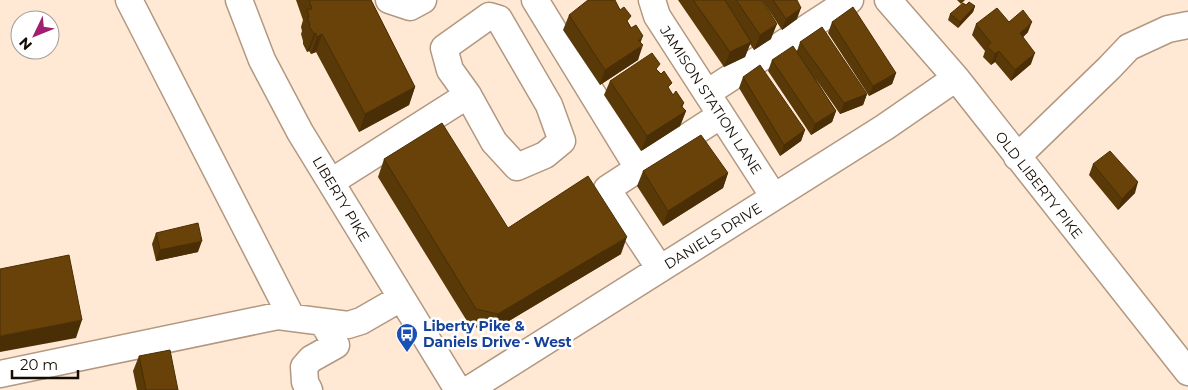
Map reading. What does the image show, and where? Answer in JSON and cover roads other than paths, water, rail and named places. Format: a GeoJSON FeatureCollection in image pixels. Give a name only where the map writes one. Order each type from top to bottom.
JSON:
{"type":"FeatureCollection","features":[{"type":"Feature","properties":{"kind":"street"},"geometry":{"type":"LineString","coordinates":[[129,0],[292,318]]}},
{"type":"Feature","properties":{"kind":"street","name":"LIBERTY PIKE"},"geometry":{"type":"LineString","coordinates":[[239,0],[262,60],[300,132],[458,390]]}},
{"type":"Feature","properties":{"kind":"street"},"geometry":{"type":"LineString","coordinates":[[389,0],[410,8],[423,0]]}},
{"type":"Feature","properties":{"kind":"street"},"geometry":{"type":"LineString","coordinates":[[535,0],[638,168]]}},
{"type":"Feature","properties":{"kind":"street","name":"JAMISON STATION LANE"},"geometry":{"type":"LineString","coordinates":[[652,0],[657,16],[774,197]]}},
{"type":"Feature","properties":{"kind":"street"},"geometry":{"type":"LineString","coordinates":[[707,93],[850,0]]}},
{"type":"Feature","properties":{"kind":"street","name":"OLD LIBERTY PIKE"},"geometry":{"type":"LineString","coordinates":[[888,0],[956,78],[1188,372]]}},
{"type":"Feature","properties":{"kind":"street"},"geometry":{"type":"LineString","coordinates":[[489,16],[499,19],[549,105],[562,141],[545,155],[517,167],[494,142],[468,95],[450,70],[444,48],[489,16]]}},
{"type":"Feature","properties":{"kind":"street"},"geometry":{"type":"LineString","coordinates":[[1017,157],[1129,48],[1168,29],[1188,24]]}},
{"type":"Feature","properties":{"kind":"street","name":"DANIELS DRIVE"},"geometry":{"type":"LineString","coordinates":[[468,390],[885,127],[956,78]]}},
{"type":"Feature","properties":{"kind":"street"},"geometry":{"type":"LineString","coordinates":[[331,182],[468,95]]}},
{"type":"Feature","properties":{"kind":"street"},"geometry":{"type":"LineString","coordinates":[[660,269],[607,189],[721,114]]}},
{"type":"Feature","properties":{"kind":"street"},"geometry":{"type":"LineString","coordinates":[[0,374],[278,316],[348,325],[361,321],[402,298]]}},
{"type":"Feature","properties":{"kind":"street"},"geometry":{"type":"LineString","coordinates":[[309,390],[305,382],[304,367],[310,359],[336,344],[323,322]]}},
{"type":"Feature","properties":{"kind":"place","name":"Liberty Pike & Daniels Drive - West"},"geometry":{"type":"Point","coordinates":[407,353]}}]}
